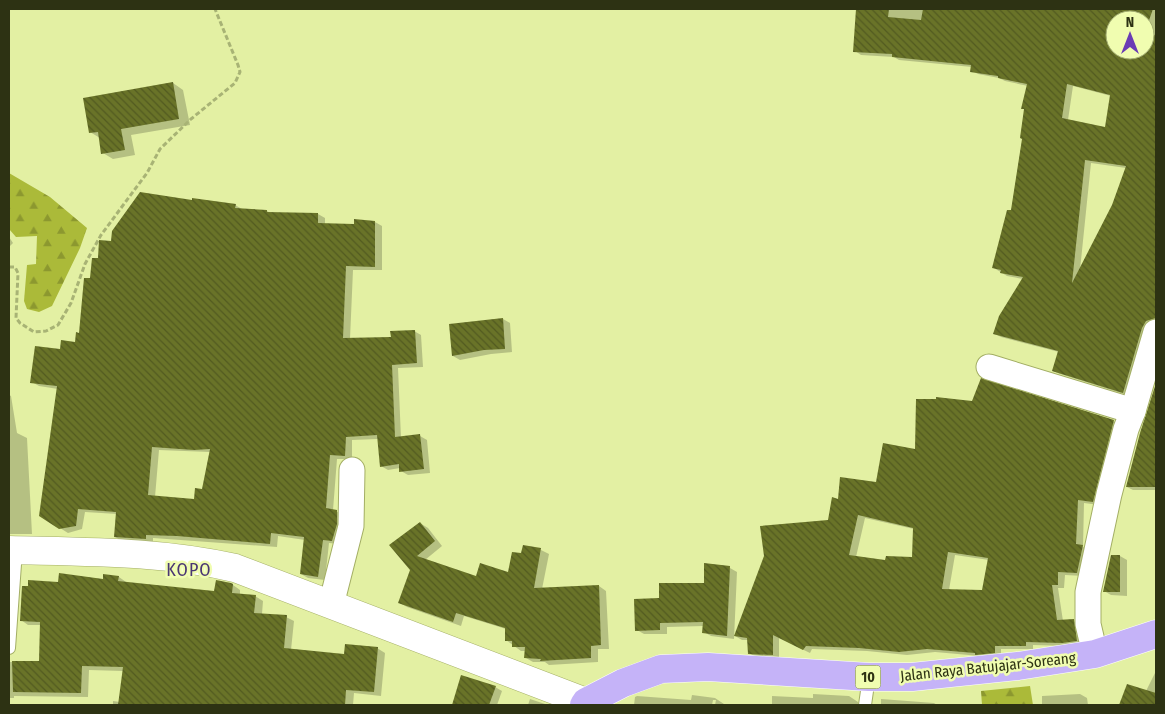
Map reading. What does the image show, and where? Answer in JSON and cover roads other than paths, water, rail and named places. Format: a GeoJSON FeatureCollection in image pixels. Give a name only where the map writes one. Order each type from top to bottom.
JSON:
{"type":"FeatureCollection","features":[{"type":"Feature","properties":{"kind":"highway","name":"Jalan Raya Batujajar-Soreang"},"geometry":{"type":"LineString","coordinates":[[585,704],[622,683],[661,670],[708,667],[869,677],[912,677],[1018,666],[1095,654],[1156,634]]}},
{"type":"Feature","properties":{"kind":"street"},"geometry":{"type":"LineString","coordinates":[[1095,654],[1088,624],[1088,592],[1109,494],[1126,429],[1156,332]]}},
{"type":"Feature","properties":{"kind":"street"},"geometry":{"type":"LineString","coordinates":[[989,367],[1133,411]]}},
{"type":"Feature","properties":{"kind":"street"},"geometry":{"type":"LineString","coordinates":[[332,605],[351,526],[352,470]]}},
{"type":"Feature","properties":{"kind":"street"},"geometry":{"type":"LineString","coordinates":[[12,550],[161,555],[212,562],[236,568],[585,704]]}},
{"type":"Feature","properties":{"kind":"lane"},"geometry":{"type":"LineString","coordinates":[[9,648],[12,550]]}},
{"type":"Feature","properties":{"kind":"lane"},"geometry":{"type":"LineString","coordinates":[[865,705],[869,677]]}},
{"type":"Feature","properties":{"kind":"district","name":"KOPO"},"geometry":{"type":"Point","coordinates":[189,570]}}]}
